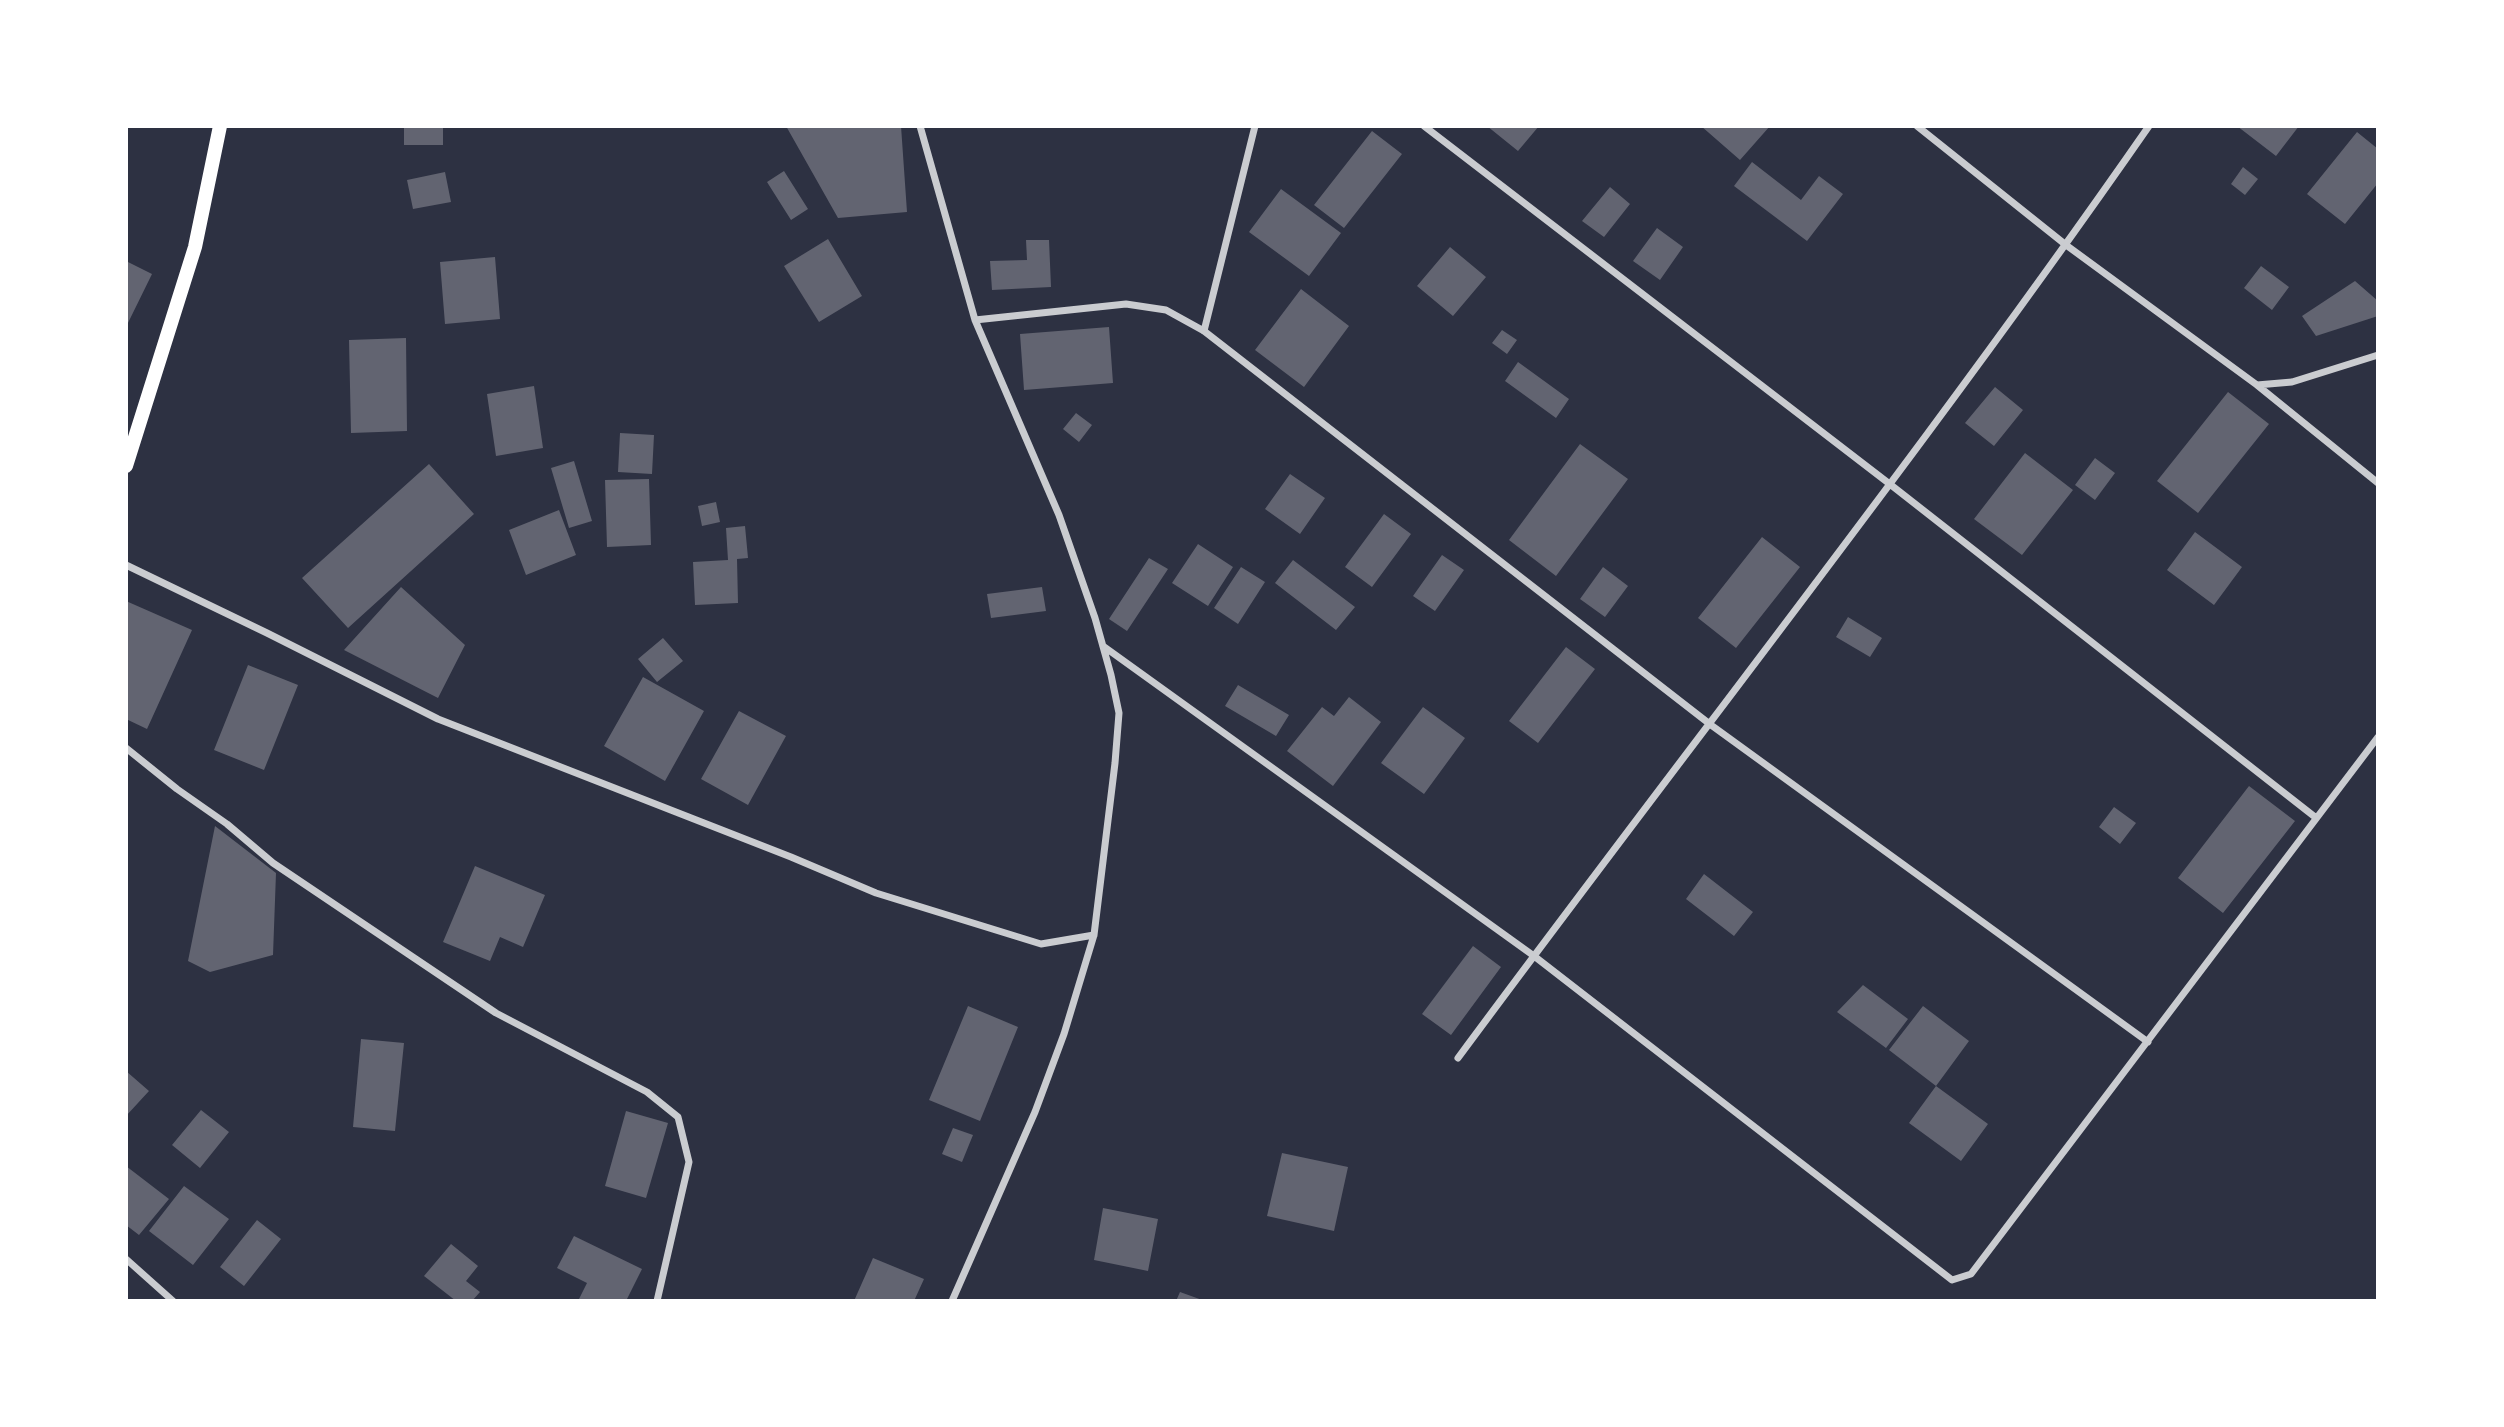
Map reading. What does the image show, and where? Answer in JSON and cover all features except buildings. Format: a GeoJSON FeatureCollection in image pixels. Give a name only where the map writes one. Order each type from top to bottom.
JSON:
{"type":"FeatureCollection","features":[{"type":"Feature","properties":{"kind":"main road"},"geometry":{"type":"LineString","coordinates":[[127,457],[195,247],[220,126]]}},
{"type":"Feature","properties":{"kind":"street"},"geometry":{"type":"LineString","coordinates":[[920,126],[975,320],[1059,515],[1103,646],[1119,713],[1094,935],[1064,1034],[1035,1112],[952,1301]]}},
{"type":"Feature","properties":{"kind":"street"},"geometry":{"type":"LineString","coordinates":[[1204,331],[1255,126]]}},
{"type":"Feature","properties":{"kind":"street"},"geometry":{"type":"LineString","coordinates":[[1424,126],[1891,485],[2315,817]]}},
{"type":"Feature","properties":{"kind":"street"},"geometry":{"type":"LineString","coordinates":[[1917,126],[2066,245],[2257,385],[2378,483]]}},
{"type":"Feature","properties":{"kind":"street"},"geometry":{"type":"LineString","coordinates":[[1458,1058],[1891,485],[2149,126]]}},
{"type":"Feature","properties":{"kind":"street"},"geometry":{"type":"LineString","coordinates":[[975,320],[1126,304],[1166,310],[1204,331],[1711,724],[2148,1042]]}},
{"type":"Feature","properties":{"kind":"street"},"geometry":{"type":"LineString","coordinates":[[2257,385],[2292,382],[2378,355]]}},
{"type":"Feature","properties":{"kind":"street"},"geometry":{"type":"LineString","coordinates":[[126,565],[438,719],[876,893],[1041,944],[1094,935]]}},
{"type":"Feature","properties":{"kind":"street"},"geometry":{"type":"LineString","coordinates":[[1103,646],[1534,956],[1952,1280],[1970,1274],[2378,737]]}},
{"type":"Feature","properties":{"kind":"street"},"geometry":{"type":"LineString","coordinates":[[126,748],[227,824],[273,863],[496,1013],[647,1092],[678,1117],[689,1162],[657,1301]]}},
{"type":"Feature","properties":{"kind":"street"},"geometry":{"type":"LineString","coordinates":[[126,1259],[173,1301]]}}]}
